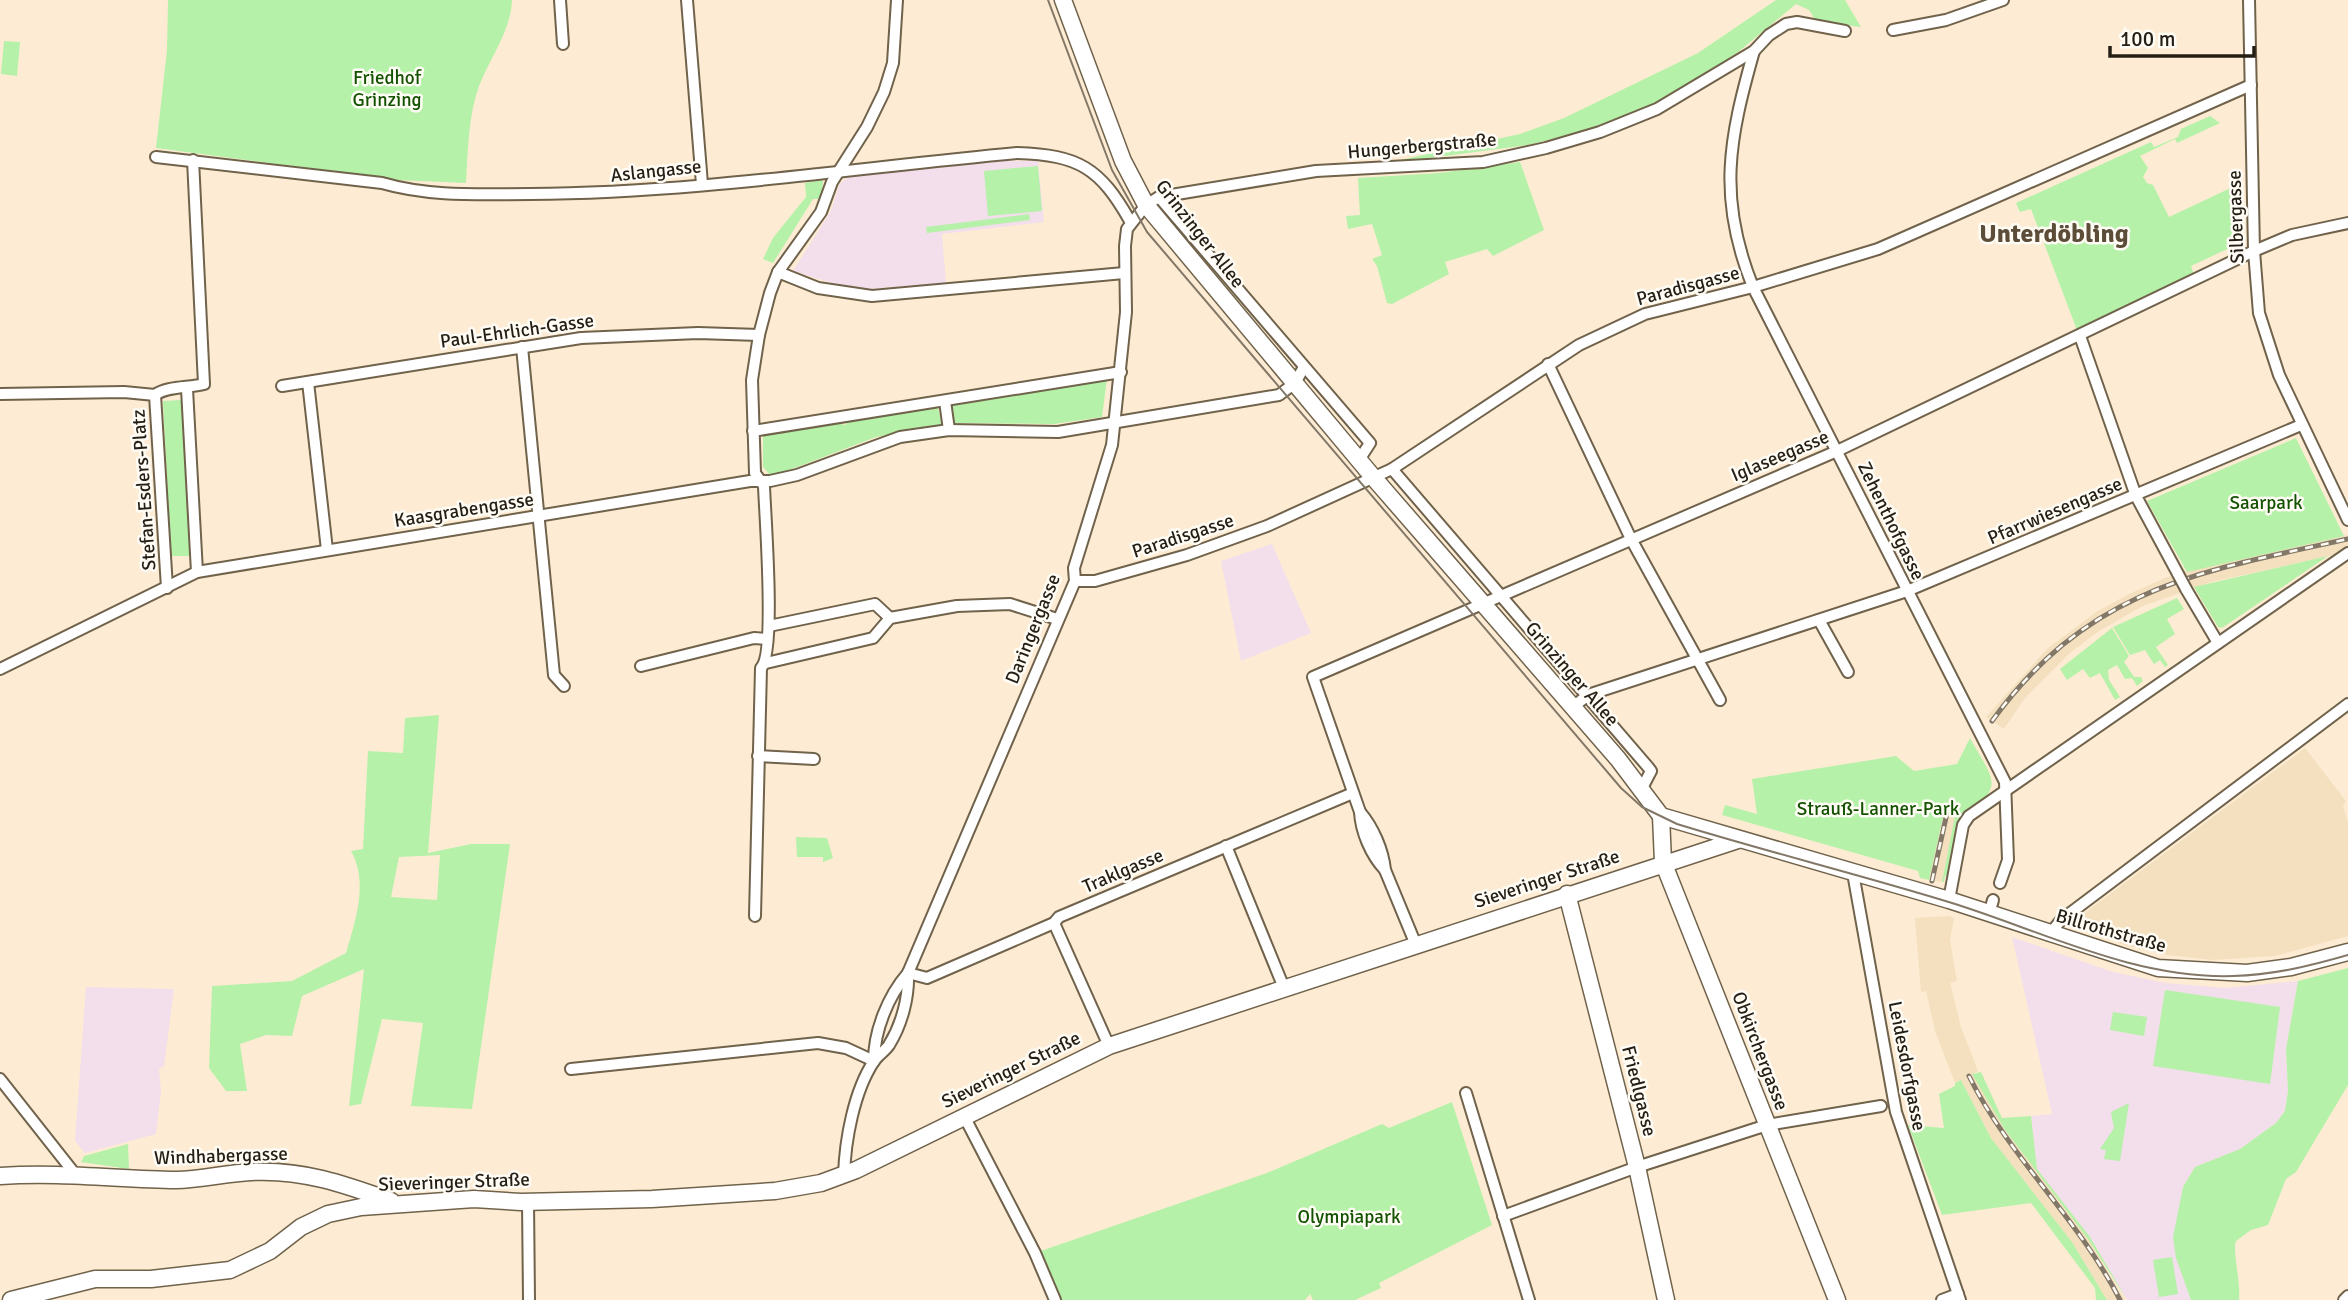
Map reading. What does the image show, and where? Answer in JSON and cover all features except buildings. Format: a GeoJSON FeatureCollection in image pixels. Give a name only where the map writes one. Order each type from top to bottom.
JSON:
{"type":"FeatureCollection","features":[{"type":"Feature","properties":{"kind":"main road","name":"Grinzinger Allee"},"geometry":{"type":"LineString","coordinates":[[1063,0],[1123,161],[1295,383],[1573,707],[1661,816]]}},
{"type":"Feature","properties":{"kind":"main road"},"geometry":{"type":"LineString","coordinates":[[1661,816],[1853,873]]}},
{"type":"Feature","properties":{"kind":"main road","name":"Obkirchergasse"},"geometry":{"type":"LineString","coordinates":[[1661,816],[1663,862],[1834,1299]]}},
{"type":"Feature","properties":{"kind":"main road"},"geometry":{"type":"LineString","coordinates":[[1663,862],[1738,840]]}},
{"type":"Feature","properties":{"kind":"main road","name":"Sieveringer Straße"},"geometry":{"type":"LineString","coordinates":[[396,1203],[474,1199],[652,1199],[775,1191],[844,1176],[1109,1046],[1663,862]]}},
{"type":"Feature","properties":{"kind":"main road","name":"Billrothstraße"},"geometry":{"type":"LineString","coordinates":[[1853,873],[1949,900],[1991,907],[2049,935],[2137,964],[2216,974],[2269,971],[2348,952]]}},
{"type":"Feature","properties":{"kind":"main road","name":"Friedlgasse"},"geometry":{"type":"LineString","coordinates":[[1567,894],[1637,1167],[1666,1300]]}},
{"type":"Feature","properties":{"kind":"main road","name":"Windhabergasse"},"geometry":{"type":"LineString","coordinates":[[0,1176],[75,1174],[181,1180],[250,1172],[290,1173],[327,1178],[361,1198],[396,1203]]}},
{"type":"Feature","properties":{"kind":"main road","name":"Sieveringer Straße"},"geometry":{"type":"LineString","coordinates":[[11,1300],[95,1279],[151,1279],[230,1270],[270,1251],[303,1226],[361,1198]]}},
{"type":"Feature","properties":{"kind":"street"},"geometry":{"type":"LineString","coordinates":[[560,0],[563,44]]}},
{"type":"Feature","properties":{"kind":"street"},"geometry":{"type":"LineString","coordinates":[[687,0],[702,184]]}},
{"type":"Feature","properties":{"kind":"street"},"geometry":{"type":"LineString","coordinates":[[766,663],[769,626],[764,486],[755,473],[753,431],[752,380],[759,335],[778,272],[821,212],[832,181],[867,127],[890,73],[897,34],[897,0]]}},
{"type":"Feature","properties":{"kind":"street"},"geometry":{"type":"LineString","coordinates":[[1893,30],[1946,20],[2003,0]]}},
{"type":"Feature","properties":{"kind":"street","name":"Silbergasse"},"geometry":{"type":"LineString","coordinates":[[2249,0],[2254,251],[2259,313],[2279,375],[2348,520]]}},
{"type":"Feature","properties":{"kind":"street","name":"Hungerbergstraße"},"geometry":{"type":"LineString","coordinates":[[1153,201],[1316,171],[1483,162],[1546,148],[1600,132],[1657,109],[1754,51],[1777,28],[1797,22],[1845,31]]}},
{"type":"Feature","properties":{"kind":"street","name":"Zehenthofgasse"},"geometry":{"type":"LineString","coordinates":[[1754,51],[1739,105],[1730,153],[1733,223],[1754,287],[2003,776],[2007,790],[2004,800],[2008,860],[2000,883]]}},
{"type":"Feature","properties":{"kind":"street","name":"Paradisgasse"},"geometry":{"type":"LineString","coordinates":[[1075,581],[1095,581],[1187,555],[1268,526],[1392,470],[1548,364],[1579,345],[1645,314],[1754,287],[1878,249],[2250,85]]}},
{"type":"Feature","properties":{"kind":"street","name":"Aslangasse"},"geometry":{"type":"LineString","coordinates":[[156,158],[193,160],[453,194],[603,194],[1017,153],[1073,159],[1095,172],[1130,221]]}},
{"type":"Feature","properties":{"kind":"street"},"geometry":{"type":"LineString","coordinates":[[193,160],[204,384],[187,389],[197,572]]}},
{"type":"Feature","properties":{"kind":"street"},"geometry":{"type":"LineString","coordinates":[[1130,221],[1153,201]]}},
{"type":"Feature","properties":{"kind":"street","name":"Grinzinger Allee"},"geometry":{"type":"LineString","coordinates":[[1153,201],[1370,443],[1359,460]]}},
{"type":"Feature","properties":{"kind":"street","name":"Daringergasse"},"geometry":{"type":"LineString","coordinates":[[844,1176],[844,1157],[854,1117],[874,1061],[888,1045],[909,995],[908,973],[1075,581],[1074,568],[1112,445],[1126,312],[1125,246],[1130,221]]}},
{"type":"Feature","properties":{"kind":"street","name":"Iglaseegasse"},"geometry":{"type":"LineString","coordinates":[[1353,793],[1313,677],[1837,451],[2254,251],[2292,236],[2348,223]]}},
{"type":"Feature","properties":{"kind":"street"},"geometry":{"type":"LineString","coordinates":[[778,272],[818,288],[872,296],[1124,273]]}},
{"type":"Feature","properties":{"kind":"street","name":"Paul-Ehrlich-Gasse"},"geometry":{"type":"LineString","coordinates":[[282,386],[522,347],[640,334],[759,335]]}},
{"type":"Feature","properties":{"kind":"street"},"geometry":{"type":"LineString","coordinates":[[2080,336],[2136,496],[2218,643]]}},
{"type":"Feature","properties":{"kind":"street"},"geometry":{"type":"LineString","coordinates":[[522,347],[536,516],[554,675],[564,686]]}},
{"type":"Feature","properties":{"kind":"street"},"geometry":{"type":"LineString","coordinates":[[1548,364],[1632,539],[1720,700]]}},
{"type":"Feature","properties":{"kind":"street"},"geometry":{"type":"LineString","coordinates":[[1295,383],[1304,367]]}},
{"type":"Feature","properties":{"kind":"street"},"geometry":{"type":"LineString","coordinates":[[753,431],[1121,372]]}},
{"type":"Feature","properties":{"kind":"street"},"geometry":{"type":"LineString","coordinates":[[308,382],[327,550]]}},
{"type":"Feature","properties":{"kind":"street","name":"Kaasgrabengasse"},"geometry":{"type":"LineString","coordinates":[[0,668],[167,589],[197,572],[759,480],[771,481],[797,475],[900,437],[949,430],[1058,432],[1113,425],[1279,395],[1295,383]]}},
{"type":"Feature","properties":{"kind":"street","name":"Stefan-Esders-Platz"},"geometry":{"type":"LineString","coordinates":[[167,589],[155,395],[162,390],[187,389]]}},
{"type":"Feature","properties":{"kind":"street"},"geometry":{"type":"LineString","coordinates":[[0,394],[124,392],[155,395]]}},
{"type":"Feature","properties":{"kind":"street"},"geometry":{"type":"LineString","coordinates":[[944,401],[949,430]]}},
{"type":"Feature","properties":{"kind":"street","name":"Pfarrwiesengasse"},"geometry":{"type":"LineString","coordinates":[[1573,707],[1588,695],[1907,591],[2301,425]]}},
{"type":"Feature","properties":{"kind":"street","name":"Grinzinger Allee"},"geometry":{"type":"LineString","coordinates":[[1392,470],[1651,771],[1641,790]]}},
{"type":"Feature","properties":{"kind":"street"},"geometry":{"type":"LineString","coordinates":[[1949,900],[1963,825],[1969,816],[2348,553]]}},
{"type":"Feature","properties":{"kind":"street"},"geometry":{"type":"LineString","coordinates":[[755,916],[761,668],[766,663],[873,638],[890,618],[995,602],[1057,619]]}},
{"type":"Feature","properties":{"kind":"street"},"geometry":{"type":"LineString","coordinates":[[769,626],[875,604],[890,618]]}},
{"type":"Feature","properties":{"kind":"street"},"geometry":{"type":"LineString","coordinates":[[1819,620],[1847,672]]}},
{"type":"Feature","properties":{"kind":"street"},"geometry":{"type":"LineString","coordinates":[[641,666],[754,638],[767,639]]}},
{"type":"Feature","properties":{"kind":"street"},"geometry":{"type":"LineString","coordinates":[[2049,935],[2061,920],[2348,704]]}},
{"type":"Feature","properties":{"kind":"street"},"geometry":{"type":"LineString","coordinates":[[758,756],[814,759]]}},
{"type":"Feature","properties":{"kind":"street"},"geometry":{"type":"LineString","coordinates":[[1353,793],[1384,859],[1385,870],[1416,945]]}},
{"type":"Feature","properties":{"kind":"street","name":"Traklgasse"},"geometry":{"type":"LineString","coordinates":[[908,973],[927,978],[1054,923],[1059,917],[1353,793]]}},
{"type":"Feature","properties":{"kind":"street"},"geometry":{"type":"LineString","coordinates":[[1226,846],[1284,988]]}},
{"type":"Feature","properties":{"kind":"street","name":"Leidesdorfgasse"},"geometry":{"type":"LineString","coordinates":[[1853,873],[1896,1112],[1959,1297]]}},
{"type":"Feature","properties":{"kind":"street"},"geometry":{"type":"LineString","coordinates":[[1054,923],[1109,1046]]}},
{"type":"Feature","properties":{"kind":"street"},"geometry":{"type":"LineString","coordinates":[[571,1069],[818,1043],[846,1048],[874,1061]]}},
{"type":"Feature","properties":{"kind":"street"},"geometry":{"type":"LineString","coordinates":[[0,1079],[75,1174]]}},
{"type":"Feature","properties":{"kind":"street"},"geometry":{"type":"LineString","coordinates":[[1466,1093],[1529,1300]]}},
{"type":"Feature","properties":{"kind":"street"},"geometry":{"type":"LineString","coordinates":[[1503,1216],[1637,1167],[1766,1125],[1881,1106]]}},
{"type":"Feature","properties":{"kind":"street"},"geometry":{"type":"LineString","coordinates":[[964,1115],[1035,1253],[1055,1300]]}},
{"type":"Feature","properties":{"kind":"street"},"geometry":{"type":"LineString","coordinates":[[528,1201],[529,1300]]}},
{"type":"Feature","properties":{"kind":"street"},"geometry":{"type":"LineString","coordinates":[[2344,1300],[2348,1296]]}},
{"type":"Feature","properties":{"kind":"street"},"geometry":{"type":"LineString","coordinates":[[1942,1300],[1959,1297]]}},
{"type":"Feature","properties":{"kind":"shaded area"},"geometry":{"type":"Polygon","coordinates":[[[1004,161],[1038,161],[1044,222],[942,234],[946,283],[869,289],[845,287],[793,271],[831,211],[839,185],[848,177],[1004,161]]]}},
{"type":"Feature","properties":{"kind":"shaded area"},"geometry":{"type":"Polygon","coordinates":[[[2348,535],[2348,552],[2211,582],[2143,606],[2099,631],[2070,653],[2025,698],[2004,729],[1986,717],[2047,649],[2096,612],[2129,594],[2167,577],[2214,564],[2348,535]]]}},
{"type":"Feature","properties":{"kind":"shaded area"},"geometry":{"type":"Polygon","coordinates":[[[1272,544],[1311,633],[1241,661],[1221,561],[1272,544]]]}},
{"type":"Feature","properties":{"kind":"shaded area"},"geometry":{"type":"Polygon","coordinates":[[[2305,748],[2346,801],[2343,806],[2348,822],[2348,936],[2275,956],[2213,960],[2167,955],[2124,945],[2080,925],[2082,915],[2305,748]]]}},
{"type":"Feature","properties":{"kind":"shaded area"},"geometry":{"type":"Polygon","coordinates":[[[1944,813],[1955,816],[1942,882],[1929,880],[1944,813]]]}},
{"type":"Feature","properties":{"kind":"shaded area"},"geometry":{"type":"Polygon","coordinates":[[[1915,918],[1954,918],[1950,940],[1957,981],[1950,983],[1961,1027],[1978,1071],[1973,1074],[2005,1130],[2088,1239],[2125,1300],[2107,1300],[2072,1242],[1991,1138],[1961,1080],[1955,1083],[1935,1031],[1926,991],[1921,992],[1915,918]]]}},
{"type":"Feature","properties":{"kind":"shaded area"},"geometry":{"type":"Polygon","coordinates":[[[2012,937],[2113,972],[2166,983],[2225,988],[2298,981],[2286,1049],[2288,1091],[2285,1111],[2276,1123],[2240,1149],[2195,1167],[2183,1187],[2177,1221],[2182,1274],[2191,1300],[2127,1300],[2090,1237],[2037,1169],[2031,1116],[2052,1114],[2012,937]]]}},
{"type":"Feature","properties":{"kind":"shaded area"},"geometry":{"type":"Polygon","coordinates":[[[86,987],[174,989],[164,1066],[159,1069],[161,1092],[156,1134],[85,1153],[75,1141],[86,987]]]}},
{"type":"Feature","properties":{"kind":"green space","name":"Friedhof Grinzing"},"geometry":{"type":"Polygon","coordinates":[[[168,0],[512,0],[508,23],[475,98],[469,134],[466,183],[397,180],[156,148],[167,50],[168,0]]]}},
{"type":"Feature","properties":{"kind":"green space"},"geometry":{"type":"Polygon","coordinates":[[[1776,0],[1845,0],[1861,27],[1816,21],[1809,10],[1796,4],[1732,57],[1662,101],[1601,127],[1528,145],[1377,165],[1520,134],[1564,118],[1698,53],[1776,0]]]}},
{"type":"Feature","properties":{"kind":"green space"},"geometry":{"type":"Polygon","coordinates":[[[4,41],[20,42],[17,76],[1,74],[4,41]]]}},
{"type":"Feature","properties":{"kind":"green space"},"geometry":{"type":"Polygon","coordinates":[[[2210,116],[2220,123],[2177,143],[2175,139],[2140,156],[2148,168],[2143,177],[2147,183],[2153,185],[2169,217],[2237,185],[2238,244],[2191,266],[2194,275],[2077,330],[2031,209],[2020,212],[2016,203],[2151,142],[2154,147],[2178,137],[2181,129],[2210,116]]]}},
{"type":"Feature","properties":{"kind":"green space"},"geometry":{"type":"Polygon","coordinates":[[[1520,162],[1544,230],[1493,256],[1487,249],[1445,262],[1449,274],[1392,304],[1387,303],[1377,266],[1372,259],[1382,255],[1372,224],[1348,229],[1346,216],[1360,215],[1358,178],[1440,173],[1520,162]]]}},
{"type":"Feature","properties":{"kind":"green space"},"geometry":{"type":"Polygon","coordinates":[[[1038,166],[1042,211],[988,216],[984,171],[1038,166]]]}},
{"type":"Feature","properties":{"kind":"green space"},"geometry":{"type":"Polygon","coordinates":[[[823,180],[822,199],[813,199],[773,263],[763,259],[773,238],[806,197],[805,183],[823,180]]]}},
{"type":"Feature","properties":{"kind":"green space"},"geometry":{"type":"Polygon","coordinates":[[[1029,214],[1030,220],[927,233],[926,227],[1029,214]]]}},
{"type":"Feature","properties":{"kind":"green space"},"geometry":{"type":"Polygon","coordinates":[[[1107,379],[1102,417],[1054,424],[954,423],[952,406],[960,403],[1107,379]]]}},
{"type":"Feature","properties":{"kind":"green space"},"geometry":{"type":"Polygon","coordinates":[[[182,400],[190,556],[171,556],[163,401],[182,400]]]}},
{"type":"Feature","properties":{"kind":"green space"},"geometry":{"type":"Polygon","coordinates":[[[938,408],[942,425],[876,437],[784,472],[770,475],[763,467],[763,434],[835,422],[845,425],[850,420],[938,408]]]}},
{"type":"Feature","properties":{"kind":"green space","name":"Saarpark"},"geometry":{"type":"Polygon","coordinates":[[[2296,438],[2344,536],[2187,572],[2147,501],[2296,438]]]}},
{"type":"Feature","properties":{"kind":"green space","name":"Saarpark"},"geometry":{"type":"Polygon","coordinates":[[[2328,556],[2222,628],[2218,627],[2194,587],[2328,556]]]}},
{"type":"Feature","properties":{"kind":"green space"},"geometry":{"type":"Polygon","coordinates":[[[2177,598],[2184,609],[2167,619],[2175,634],[2156,647],[2168,665],[2165,667],[2160,660],[2154,664],[2145,650],[2130,655],[2113,627],[2177,598]]]}},
{"type":"Feature","properties":{"kind":"green space"},"geometry":{"type":"Polygon","coordinates":[[[2112,628],[2129,656],[2124,662],[2134,677],[2141,677],[2143,681],[2137,686],[2132,678],[2125,679],[2117,665],[2108,670],[2109,680],[2120,697],[2115,700],[2100,673],[2090,678],[2083,669],[2067,680],[2060,669],[2112,628]]]}},
{"type":"Feature","properties":{"kind":"green space"},"geometry":{"type":"Polygon","coordinates":[[[439,715],[428,853],[471,844],[510,844],[472,1109],[411,1106],[423,1023],[382,1019],[361,1104],[349,1106],[364,969],[302,996],[292,1036],[266,1035],[240,1044],[247,1091],[226,1091],[209,1068],[212,986],[292,981],[346,953],[359,902],[359,876],[351,851],[363,849],[368,751],[403,753],[405,718],[439,715]],[[440,855],[399,857],[391,897],[437,900],[440,855]]]}},
{"type":"Feature","properties":{"kind":"green space","name":"Strauß-Lanner-Park"},"geometry":{"type":"Polygon","coordinates":[[[1970,738],[1992,782],[1985,797],[1962,817],[1949,876],[1945,876],[1944,882],[1942,882],[1955,816],[1944,813],[1929,880],[1920,878],[1918,871],[1722,815],[1725,805],[1757,814],[1752,779],[1896,756],[1914,771],[1957,764],[1970,738]]]}},
{"type":"Feature","properties":{"kind":"green space"},"geometry":{"type":"Polygon","coordinates":[[[796,837],[827,838],[833,858],[823,862],[823,857],[797,857],[796,837]]]}},
{"type":"Feature","properties":{"kind":"green space"},"geometry":{"type":"Polygon","coordinates":[[[2348,968],[2348,1085],[2296,1172],[2286,1179],[2268,1225],[2251,1230],[2236,1241],[2239,1300],[2191,1300],[2176,1258],[2173,1237],[2183,1187],[2195,1167],[2240,1149],[2276,1123],[2285,1111],[2288,1091],[2286,1049],[2298,981],[2348,968]]]}},
{"type":"Feature","properties":{"kind":"green space"},"geometry":{"type":"Polygon","coordinates":[[[2165,990],[2280,1007],[2270,1084],[2153,1066],[2165,990]]]}},
{"type":"Feature","properties":{"kind":"green space"},"geometry":{"type":"Polygon","coordinates":[[[2113,1012],[2147,1017],[2144,1036],[2110,1030],[2113,1012]]]}},
{"type":"Feature","properties":{"kind":"green space"},"geometry":{"type":"Polygon","coordinates":[[[1981,1072],[2002,1118],[2031,1116],[2037,1169],[2090,1237],[2127,1300],[2088,1239],[2005,1130],[1972,1074],[1981,1072]]]}},
{"type":"Feature","properties":{"kind":"green space"},"geometry":{"type":"Polygon","coordinates":[[[1961,1080],[1991,1138],[2072,1242],[2107,1300],[2096,1300],[2095,1288],[2031,1203],[1942,1215],[1908,1125],[1944,1128],[1939,1094],[1961,1080]]]}},
{"type":"Feature","properties":{"kind":"green space","name":"Olympiapark"},"geometry":{"type":"Polygon","coordinates":[[[1452,1102],[1492,1225],[1379,1283],[1381,1288],[1355,1300],[1313,1300],[1310,1294],[1305,1300],[1055,1300],[1035,1253],[1267,1173],[1382,1124],[1389,1128],[1452,1102]]]}},
{"type":"Feature","properties":{"kind":"green space"},"geometry":{"type":"Polygon","coordinates":[[[2129,1103],[2120,1161],[2104,1159],[2106,1150],[2100,1149],[2114,1128],[2111,1112],[2129,1103]]]}},
{"type":"Feature","properties":{"kind":"green space"},"geometry":{"type":"Polygon","coordinates":[[[128,1144],[129,1169],[81,1162],[84,1156],[128,1144]]]}},
{"type":"Feature","properties":{"kind":"green space"},"geometry":{"type":"Polygon","coordinates":[[[2172,1257],[2178,1294],[2159,1297],[2153,1260],[2172,1257]]]}},
{"type":"Feature","properties":{"kind":"tram line"},"geometry":{"type":"LineString","coordinates":[[1048,0],[1112,170],[1147,232],[1621,788],[1642,807],[1677,824],[1952,903],[2090,951],[2160,970],[2196,975],[2262,974],[2348,955]]}},
{"type":"Feature","properties":{"kind":"railway"},"geometry":{"type":"LineString","coordinates":[[1992,721],[2029,676],[2067,641],[2107,614],[2150,592],[2242,563],[2348,539]]}},
{"type":"Feature","properties":{"kind":"railway"},"geometry":{"type":"LineString","coordinates":[[1932,881],[1947,813]]}},
{"type":"Feature","properties":{"kind":"railway"},"geometry":{"type":"LineString","coordinates":[[1969,1076],[1985,1106],[2085,1242],[2120,1300]]}},
{"type":"Feature","properties":{"kind":"district","name":"Unterdöbling"},"geometry":{"type":"Point","coordinates":[2054,234]}}]}
